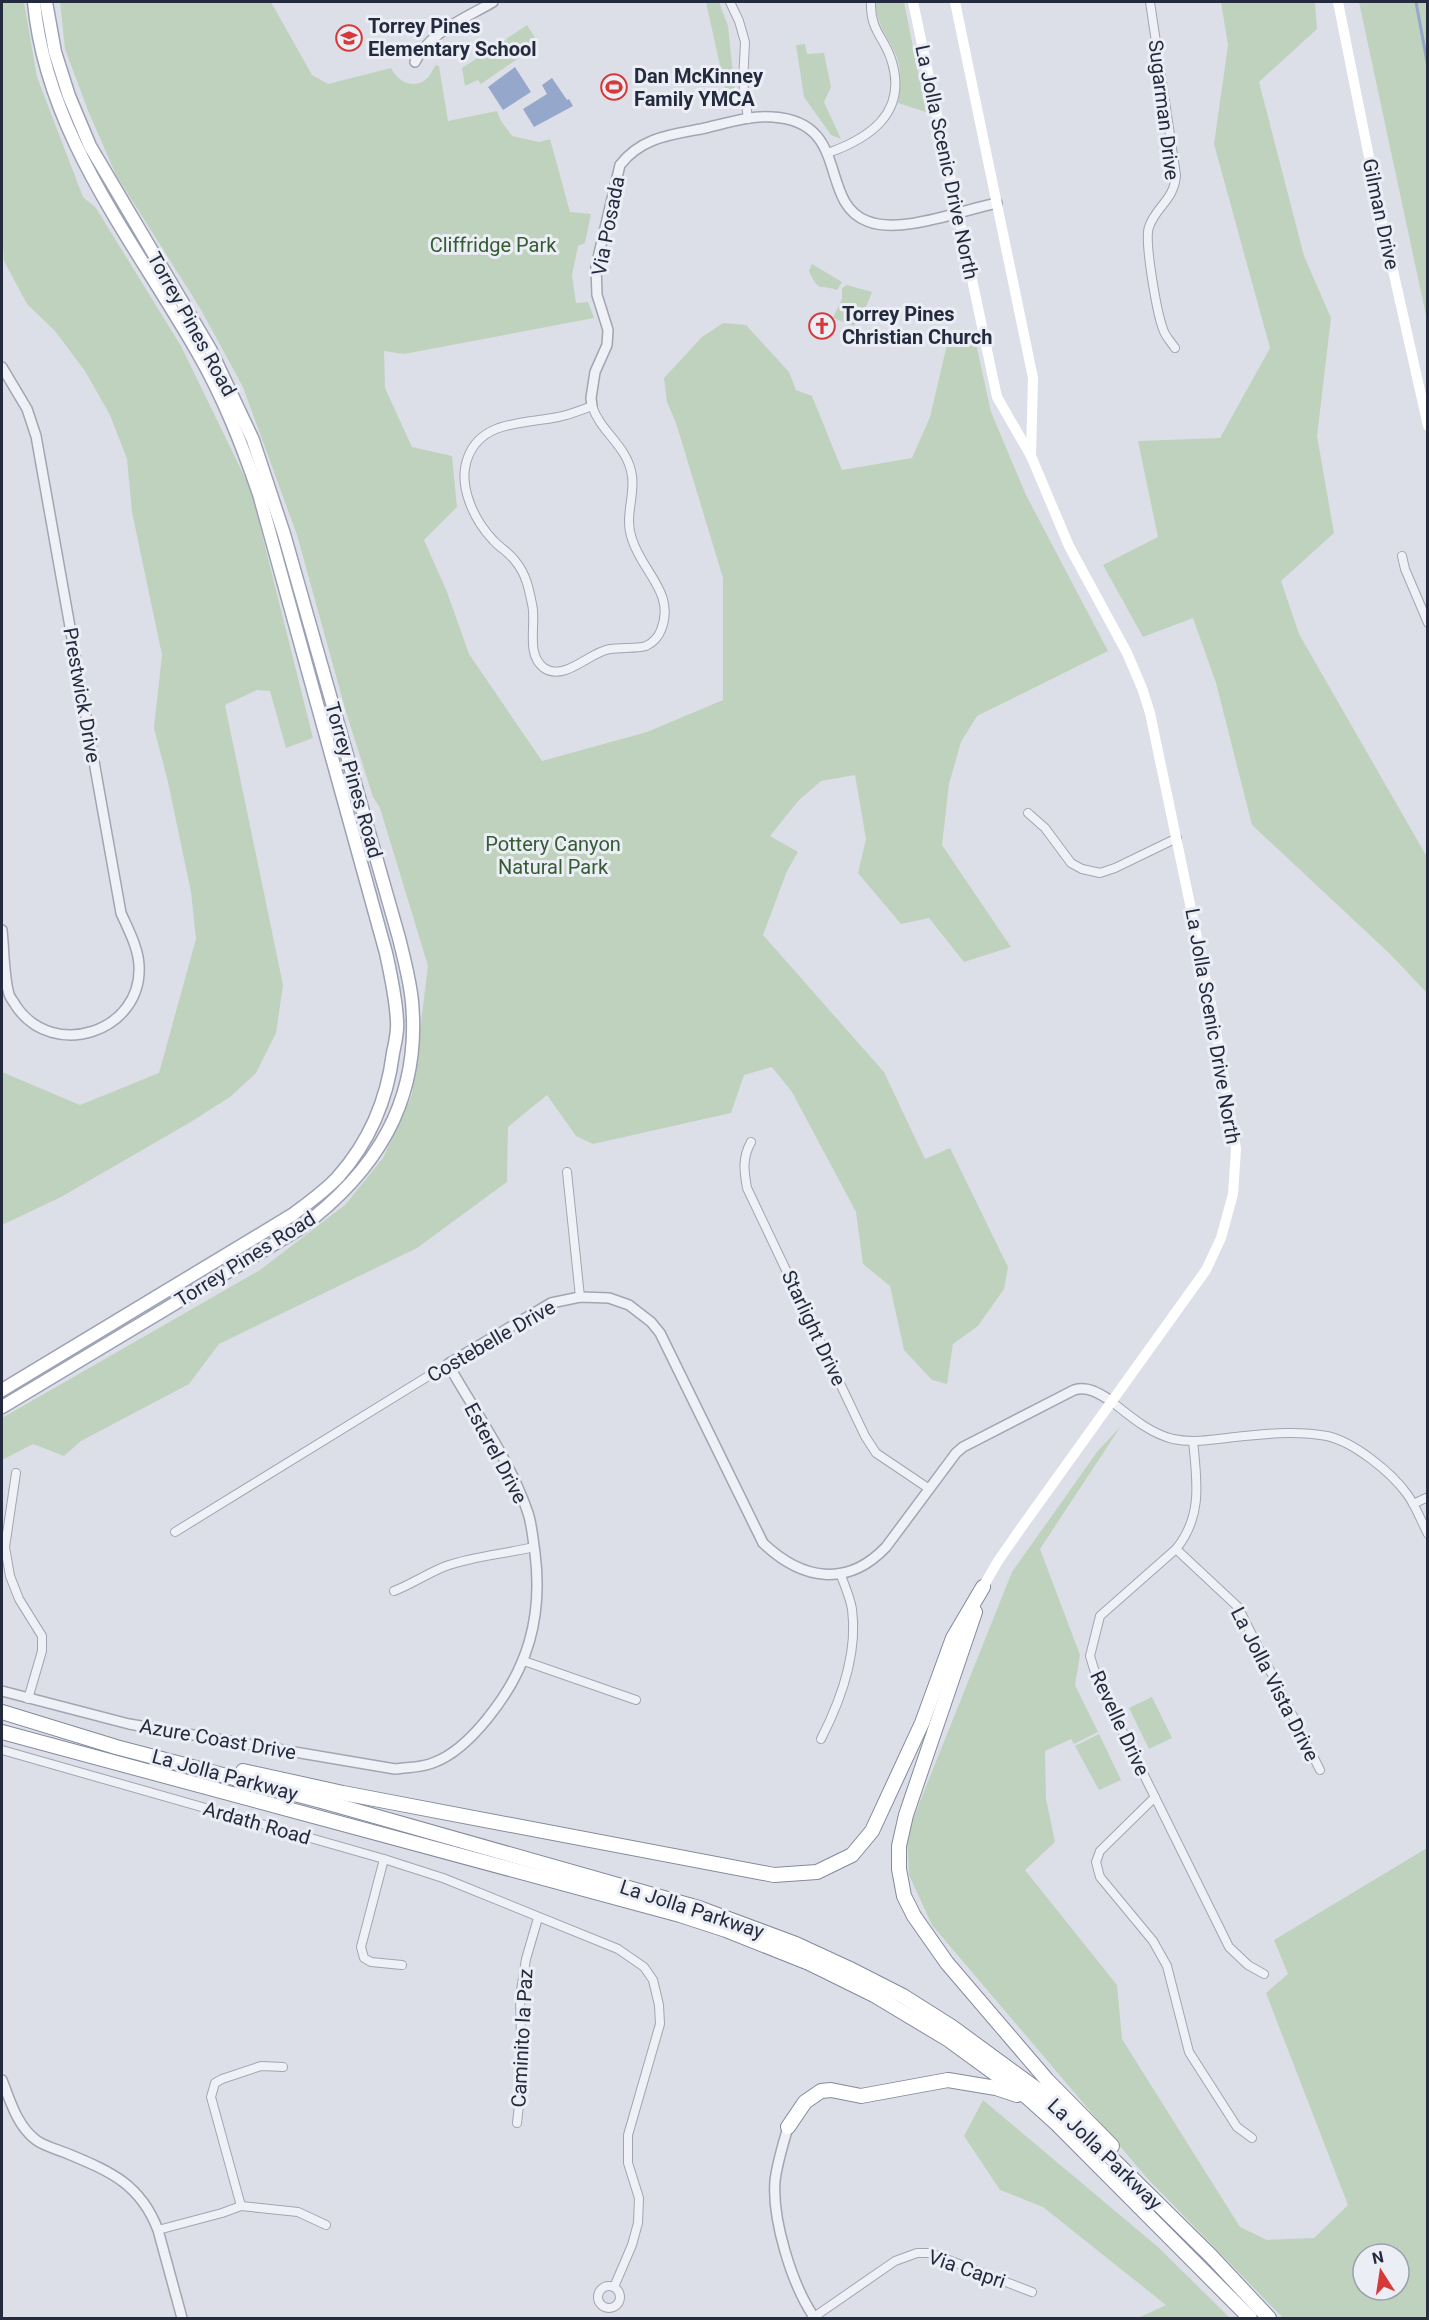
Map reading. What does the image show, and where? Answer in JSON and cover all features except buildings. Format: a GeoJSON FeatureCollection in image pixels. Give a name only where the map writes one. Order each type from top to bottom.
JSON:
{"type":"FeatureCollection","features":[{"type":"Feature","properties":{"kind":"highway"},"geometry":{"type":"LineString","coordinates":[[137,1751],[774,1875],[817,1872],[852,1855],[872,1831],[922,1723],[953,1638],[983,1587]]}},
{"type":"Feature","properties":{"kind":"highway"},"geometry":{"type":"LineString","coordinates":[[983,1587],[906,1815],[899,1846],[899,1869],[904,1896],[914,1916],[947,1963],[1047,2080],[1124,2159],[1147,2195]]}},
{"type":"Feature","properties":{"kind":"highway","name":"La Jolla Parkway"},"geometry":{"type":"LineString","coordinates":[[2,1713],[699,1908],[796,1944],[903,1996],[952,2027],[1042,2093],[1211,2256],[1269,2319]]}},
{"type":"Feature","properties":{"kind":"highway","name":"La Jolla Parkway"},"geometry":{"type":"LineString","coordinates":[[2,1732],[648,1906],[726,1930],[809,1963],[874,1995],[949,2040],[1027,2097],[1118,2182],[1250,2319]]}},
{"type":"Feature","properties":{"kind":"highway"},"geometry":{"type":"LineString","coordinates":[[788,2127],[805,2102],[821,2091],[831,2090],[861,2096],[948,2080],[996,2088],[1027,2097]]}},
{"type":"Feature","properties":{"kind":"main road","name":"Torrey Pines Road"},"geometry":{"type":"LineString","coordinates":[[2,1390],[292,1215],[320,1195],[352,1161],[371,1130],[390,1081],[397,1024],[394,986],[386,953],[259,494],[239,435],[199,354],[94,181],[72,140],[59,108],[45,59],[34,2]]}},
{"type":"Feature","properties":{"kind":"main road","name":"Torrey Pines Road"},"geometry":{"type":"LineString","coordinates":[[2,1407],[299,1229],[327,1208],[344,1192],[367,1164],[380,1146],[397,1113],[408,1077],[413,1029],[409,985],[399,938],[284,534],[253,440],[210,349],[90,146],[69,96],[55,52],[46,2]]}},
{"type":"Feature","properties":{"kind":"main road","name":"La Jolla Scenic Drive North"},"geometry":{"type":"LineString","coordinates":[[913,2],[997,397],[1031,456],[1069,546],[1142,688],[1150,714],[1214,1019],[1236,1149],[1233,1194],[1221,1238],[1206,1270],[998,1561],[983,1587]]}},
{"type":"Feature","properties":{"kind":"main road","name":"La Jolla Scenic Drive North"},"geometry":{"type":"LineString","coordinates":[[955,2],[1033,378],[1031,456]]}},
{"type":"Feature","properties":{"kind":"main road","name":"Gilman Drive"},"geometry":{"type":"LineString","coordinates":[[1338,2],[1381,217],[1428,426]]}},
{"type":"Feature","properties":{"kind":"street"},"geometry":{"type":"LineString","coordinates":[[415,62],[422,48],[431,40],[493,2]]}},
{"type":"Feature","properties":{"kind":"street"},"geometry":{"type":"LineString","coordinates":[[730,2],[745,42],[743,82],[748,119]]}},
{"type":"Feature","properties":{"kind":"street"},"geometry":{"type":"LineString","coordinates":[[828,153],[850,145],[867,135],[893,103],[896,89],[892,61],[874,28],[870,15],[871,2]]}},
{"type":"Feature","properties":{"kind":"street","name":"Sugarman Drive"},"geometry":{"type":"LineString","coordinates":[[1150,2],[1176,186],[1170,199],[1151,222],[1147,247],[1163,330],[1175,348]]}},
{"type":"Feature","properties":{"kind":"street","name":"Via Posada"},"geometry":{"type":"LineString","coordinates":[[592,406],[595,372],[607,344],[608,330],[597,295],[596,266],[620,165],[630,152],[649,142],[665,136],[748,119],[774,117],[790,120],[812,133],[828,153],[842,198],[852,211],[867,221],[892,226],[997,203]]}},
{"type":"Feature","properties":{"kind":"street","name":"Prestwick Drive"},"geometry":{"type":"LineString","coordinates":[[2,367],[27,409],[36,436],[121,913],[133,941],[139,965],[137,985],[129,1004],[113,1022],[92,1033],[76,1036],[59,1035],[37,1026],[23,1016],[9,994],[2,930]]}},
{"type":"Feature","properties":{"kind":"street"},"geometry":{"type":"LineString","coordinates":[[592,406],[595,415],[625,452],[632,477],[628,513],[631,537],[638,554],[664,598],[666,617],[659,635],[647,645],[607,649],[591,655],[564,672],[546,669],[533,653],[534,612],[526,578],[516,561],[492,539],[472,510],[464,479],[468,457],[481,438],[491,430],[505,425],[559,417],[592,406]]}},
{"type":"Feature","properties":{"kind":"street"},"geometry":{"type":"LineString","coordinates":[[1402,556],[1405,569],[1428,624]]}},
{"type":"Feature","properties":{"kind":"street"},"geometry":{"type":"LineString","coordinates":[[1028,813],[1045,828],[1071,863],[1082,869],[1100,873],[1177,838]]}},
{"type":"Feature","properties":{"kind":"street","name":"Starlight Drive"},"geometry":{"type":"LineString","coordinates":[[751,1142],[746,1151],[744,1163],[747,1188],[865,1436],[876,1453],[928,1488]]}},
{"type":"Feature","properties":{"kind":"street"},"geometry":{"type":"LineString","coordinates":[[567,1172],[580,1297]]}},
{"type":"Feature","properties":{"kind":"street","name":"Costebelle Drive"},"geometry":{"type":"LineString","coordinates":[[175,1532],[551,1303],[580,1297],[609,1298],[629,1305],[651,1322],[660,1333],[763,1543],[779,1559],[795,1568],[812,1573],[840,1573]]}},
{"type":"Feature","properties":{"kind":"street","name":"Esterel Drive"},"geometry":{"type":"LineString","coordinates":[[437,1762],[451,1754],[476,1732],[501,1702],[524,1661],[534,1628],[538,1574],[529,1515],[515,1482],[448,1364]]}},
{"type":"Feature","properties":{"kind":"street"},"geometry":{"type":"LineString","coordinates":[[821,1738],[834,1714],[848,1669],[853,1628],[852,1606],[840,1573],[873,1561],[886,1547],[928,1488],[963,1447],[1074,1390],[1083,1388],[1096,1392],[1136,1421],[1173,1439],[1193,1441],[1286,1432],[1329,1436],[1366,1454],[1382,1467],[1413,1504],[1428,1534]]}},
{"type":"Feature","properties":{"kind":"street","name":"Revelle Drive"},"geometry":{"type":"LineString","coordinates":[[1193,1441],[1197,1488],[1194,1518],[1183,1541],[1100,1616],[1090,1656],[1098,1682],[1228,1947],[1248,1965],[1264,1974]]}},
{"type":"Feature","properties":{"kind":"street"},"geometry":{"type":"LineString","coordinates":[[16,1473],[5,1547],[10,1576],[18,1599],[42,1636],[42,1651],[28,1699]]}},
{"type":"Feature","properties":{"kind":"street"},"geometry":{"type":"LineString","coordinates":[[1413,1504],[1428,1497]]}},
{"type":"Feature","properties":{"kind":"street"},"geometry":{"type":"LineString","coordinates":[[394,1592],[443,1567],[471,1558],[498,1556],[534,1547]]}},
{"type":"Feature","properties":{"kind":"street","name":"La Jolla Vista Drive"},"geometry":{"type":"LineString","coordinates":[[1176,1549],[1238,1607],[1320,1770]]}},
{"type":"Feature","properties":{"kind":"street"},"geometry":{"type":"LineString","coordinates":[[524,1661],[636,1700]]}},
{"type":"Feature","properties":{"kind":"street","name":"Azure Coast Drive"},"geometry":{"type":"LineString","coordinates":[[2,1691],[129,1724],[395,1769],[426,1766],[437,1762]]}},
{"type":"Feature","properties":{"kind":"street","name":"Ardath Road"},"geometry":{"type":"LineString","coordinates":[[2,1750],[384,1859],[443,1878],[508,1906],[618,1948],[644,1967],[652,1980],[659,2005],[660,2024],[627,2134],[628,2163],[639,2198],[638,2223],[632,2245],[614,2287]]}},
{"type":"Feature","properties":{"kind":"street"},"geometry":{"type":"LineString","coordinates":[[1155,1797],[1100,1851],[1096,1862],[1100,1877],[1153,1941],[1167,1966],[1188,2052],[1237,2127],[1252,2138]]}},
{"type":"Feature","properties":{"kind":"street"},"geometry":{"type":"LineString","coordinates":[[384,1859],[362,1947],[364,1958],[371,1962],[402,1965]]}},
{"type":"Feature","properties":{"kind":"street","name":"Caminito la Paz"},"geometry":{"type":"LineString","coordinates":[[517,2123],[522,2077],[520,1997],[526,1959],[538,1918]]}},
{"type":"Feature","properties":{"kind":"street"},"geometry":{"type":"LineString","coordinates":[[241,2206],[211,2097],[213,2087],[222,2079],[261,2066],[283,2067]]}},
{"type":"Feature","properties":{"kind":"street"},"geometry":{"type":"LineString","coordinates":[[2,2080],[17,2118],[36,2140],[108,2171],[138,2193],[154,2218],[182,2319]]}},
{"type":"Feature","properties":{"kind":"street"},"geometry":{"type":"LineString","coordinates":[[788,2127],[775,2184],[779,2220],[789,2267],[806,2306],[814,2318]]}},
{"type":"Feature","properties":{"kind":"street"},"geometry":{"type":"LineString","coordinates":[[158,2230],[241,2206],[298,2212],[326,2225]]}},
{"type":"Feature","properties":{"kind":"street","name":"Via Capri"},"geometry":{"type":"LineString","coordinates":[[814,2318],[895,2261],[917,2253],[930,2253],[1032,2292]]}},
{"type":"Feature","properties":{"kind":"green space"},"geometry":{"type":"Polygon","coordinates":[[[2,2],[24,2],[37,77],[83,197],[96,208],[181,346],[251,490],[313,738],[286,748],[270,691],[257,690],[225,705],[283,985],[276,1033],[256,1073],[230,1097],[189,1123],[61,1197],[2,1225],[2,1072],[80,1105],[159,1073],[196,939],[191,892],[154,728],[162,655],[132,512],[127,459],[110,415],[85,371],[55,331],[27,304],[4,261],[2,2]]]}},
{"type":"Feature","properties":{"kind":"green space"},"geometry":{"type":"Polygon","coordinates":[[[60,2],[271,2],[312,75],[328,84],[391,68],[404,82],[414,84],[428,78],[436,65],[439,66],[448,121],[497,111],[512,136],[539,142],[550,139],[570,212],[591,214],[585,243],[578,246],[572,275],[576,303],[588,302],[594,318],[404,354],[384,351],[385,388],[412,447],[452,456],[457,507],[424,540],[447,592],[469,654],[542,761],[647,732],[723,700],[723,578],[676,423],[667,402],[664,378],[702,337],[723,323],[746,325],[789,372],[796,390],[812,396],[842,470],[912,458],[930,417],[949,336],[973,330],[991,412],[1026,495],[1108,651],[977,716],[961,742],[949,784],[942,845],[1011,947],[964,962],[929,918],[901,924],[858,873],[866,839],[855,775],[821,781],[799,800],[770,836],[798,852],[787,871],[763,935],[884,1072],[925,1159],[950,1148],[1008,1267],[1004,1289],[978,1326],[953,1344],[947,1384],[932,1380],[904,1350],[890,1286],[863,1264],[856,1212],[792,1092],[772,1067],[744,1075],[731,1113],[593,1144],[576,1136],[547,1095],[508,1127],[507,1182],[417,1248],[219,1344],[189,1384],[81,1441],[64,1456],[33,1444],[2,1460],[2,1418],[260,1270],[345,1205],[383,1158],[412,1095],[428,966],[380,808],[373,797],[346,712],[297,535],[243,387],[200,308],[116,175],[65,49],[60,2]]]}},
{"type":"Feature","properties":{"kind":"green space"},"geometry":{"type":"Polygon","coordinates":[[[706,2],[719,2],[728,26],[736,102],[728,102],[706,2]]]}},
{"type":"Feature","properties":{"kind":"green space"},"geometry":{"type":"Polygon","coordinates":[[[876,2],[904,2],[926,112],[898,103],[899,67],[896,55],[880,23],[876,2]]]}},
{"type":"Feature","properties":{"kind":"green space"},"geometry":{"type":"Polygon","coordinates":[[[1221,2],[1315,2],[1317,29],[1259,82],[1304,256],[1331,318],[1317,436],[1334,533],[1281,581],[1299,634],[1427,857],[1427,993],[1389,953],[1252,825],[1216,683],[1193,618],[1143,637],[1103,565],[1158,537],[1138,441],[1220,438],[1270,348],[1214,144],[1228,45],[1221,2]]]}},
{"type":"Feature","properties":{"kind":"green space"},"geometry":{"type":"Polygon","coordinates":[[[1359,2],[1427,2],[1427,320],[1359,2]]]}},
{"type":"Feature","properties":{"kind":"green space"},"geometry":{"type":"Polygon","coordinates":[[[527,25],[539,44],[481,84],[478,80],[465,86],[462,68],[505,40],[508,42],[506,39],[527,25]]]}},
{"type":"Feature","properties":{"kind":"green space"},"geometry":{"type":"Polygon","coordinates":[[[805,44],[807,54],[824,53],[831,87],[824,102],[841,139],[831,135],[804,97],[796,45],[805,44]]]}},
{"type":"Feature","properties":{"kind":"green space"},"geometry":{"type":"Polygon","coordinates":[[[812,264],[842,282],[837,290],[820,287],[815,282],[809,271],[812,264]]]}},
{"type":"Feature","properties":{"kind":"green space"},"geometry":{"type":"Polygon","coordinates":[[[847,285],[872,292],[854,326],[833,318],[842,299],[842,288],[847,285]]]}},
{"type":"Feature","properties":{"kind":"green space"},"geometry":{"type":"Polygon","coordinates":[[[1121,1426],[1040,1549],[1080,1655],[1075,1685],[1098,1732],[1074,1744],[1071,1739],[1045,1751],[1046,1799],[1055,1842],[1025,1870],[1117,1985],[1122,2039],[1240,2227],[1267,2240],[1314,2238],[1348,2205],[1266,1993],[1288,1974],[1274,1940],[1427,1848],[1427,2318],[1283,2318],[1147,2178],[932,1925],[909,1875],[907,1834],[1012,1572],[1097,1452],[1121,1426]]]}},
{"type":"Feature","properties":{"kind":"green space"},"geometry":{"type":"Polygon","coordinates":[[[1152,1697],[1172,1738],[1149,1749],[1129,1708],[1152,1697]]]}},
{"type":"Feature","properties":{"kind":"green space"},"geometry":{"type":"Polygon","coordinates":[[[1099,1734],[1121,1780],[1099,1790],[1075,1746],[1099,1734]]]}},
{"type":"Feature","properties":{"kind":"green space"},"geometry":{"type":"Polygon","coordinates":[[[983,2100],[1158,2247],[1230,2318],[1138,2318],[1166,2305],[1043,2207],[1000,2190],[964,2136],[983,2100]]]}},
{"type":"Feature","properties":{"kind":"water"},"geometry":{"type":"Polygon","coordinates":[[[515,67],[531,92],[503,110],[488,87],[515,67]]]}},
{"type":"Feature","properties":{"kind":"water"},"geometry":{"type":"Polygon","coordinates":[[[552,78],[573,106],[534,127],[523,109],[547,94],[542,85],[552,78]]]}},
{"type":"Feature","properties":{"kind":"waterway"},"geometry":{"type":"LineString","coordinates":[[1416,2],[1428,67]]}},
{"type":"Feature","properties":{"kind":"place","name":"Torrey Pines Elementary School"},"geometry":{"type":"Point","coordinates":[349,38]}},
{"type":"Feature","properties":{"kind":"place","name":"Dan McKinney Family YMCA"},"geometry":{"type":"Point","coordinates":[614,87]}},
{"type":"Feature","properties":{"kind":"place","name":"Torrey Pines Christian Church"},"geometry":{"type":"Point","coordinates":[822,326]}},
{"type":"Feature","properties":{"kind":"park label","name":"Cliffridge Park"},"geometry":{"type":"Point","coordinates":[493,245]}},
{"type":"Feature","properties":{"kind":"park label","name":"Pottery Canyon Natural Park"},"geometry":{"type":"Point","coordinates":[553,856]}}]}
